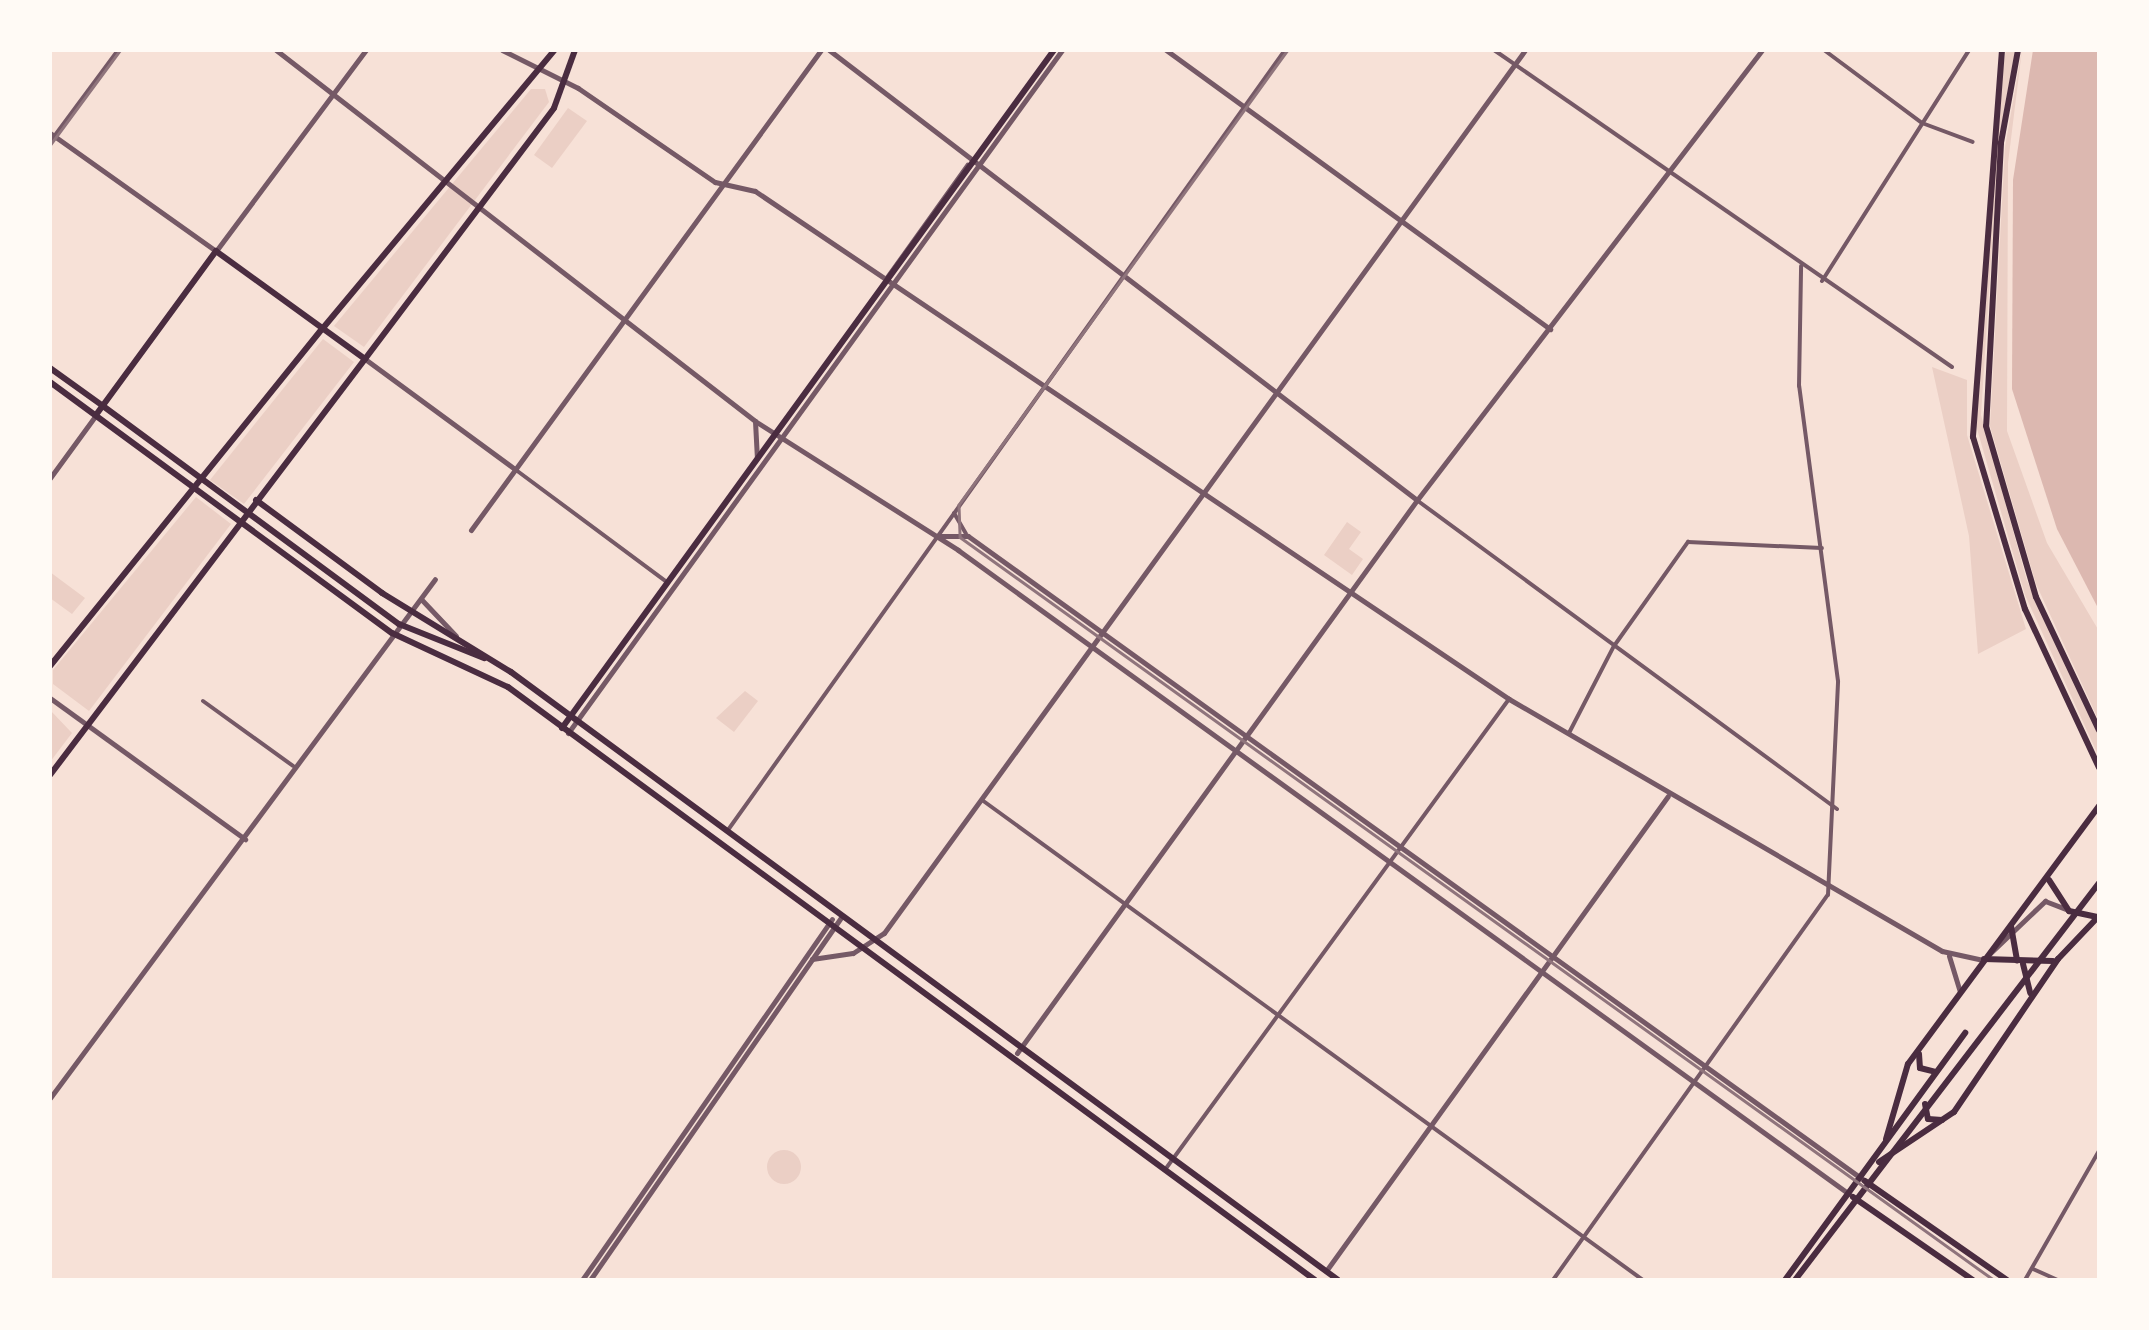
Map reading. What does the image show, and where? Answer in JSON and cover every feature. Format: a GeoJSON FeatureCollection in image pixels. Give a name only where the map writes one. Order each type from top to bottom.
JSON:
{"type":"FeatureCollection","features":[{"type":"Feature","properties":{"kind":"main road"},"geometry":{"type":"LineString","coordinates":[[50,666],[323,328],[555,50]]}},
{"type":"Feature","properties":{"kind":"main road"},"geometry":{"type":"LineString","coordinates":[[50,775],[477,210],[565,81],[575,50]]}},
{"type":"Feature","properties":{"kind":"main road"},"geometry":{"type":"LineString","coordinates":[[565,730],[667,582],[758,457],[779,436],[1054,50]]}},
{"type":"Feature","properties":{"kind":"main road"},"geometry":{"type":"LineString","coordinates":[[2002,50],[1974,437],[2025,609],[2099,768]]}},
{"type":"Feature","properties":{"kind":"main road"},"geometry":{"type":"LineString","coordinates":[[2018,50],[2002,143],[1986,426],[2036,597],[2099,730]]}},
{"type":"Feature","properties":{"kind":"main road"},"geometry":{"type":"LineString","coordinates":[[96,415],[216,251],[365,358]]}},
{"type":"Feature","properties":{"kind":"main road"},"geometry":{"type":"LineString","coordinates":[[50,368],[399,624],[489,660]]}},
{"type":"Feature","properties":{"kind":"main road"},"geometry":{"type":"LineString","coordinates":[[50,382],[392,633],[477,667],[835,921],[1314,1280]]}},
{"type":"Feature","properties":{"kind":"main road"},"geometry":{"type":"LineString","coordinates":[[256,500],[410,612],[457,636],[574,718],[1338,1280]]}},
{"type":"Feature","properties":{"kind":"main road"},"geometry":{"type":"LineString","coordinates":[[1886,1139],[1922,1046],[1983,960],[2097,817],[2099,806]]}},
{"type":"Feature","properties":{"kind":"main road"},"geometry":{"type":"LineString","coordinates":[[2049,880],[2067,909],[2098,916]]}},
{"type":"Feature","properties":{"kind":"main road"},"geometry":{"type":"LineString","coordinates":[[1862,1178],[1879,1162],[1987,1018],[2099,883]]}},
{"type":"Feature","properties":{"kind":"main road"},"geometry":{"type":"LineString","coordinates":[[1879,1162],[1948,1118],[2058,959],[2098,916]]}},
{"type":"Feature","properties":{"kind":"main road"},"geometry":{"type":"LineString","coordinates":[[2011,925],[2009,944],[2032,985],[2018,1016]]}},
{"type":"Feature","properties":{"kind":"main road"},"geometry":{"type":"LineString","coordinates":[[1983,960],[2058,959]]}},
{"type":"Feature","properties":{"kind":"main road"},"geometry":{"type":"LineString","coordinates":[[1795,1280],[1886,1139],[1965,1033],[1981,1026]]}},
{"type":"Feature","properties":{"kind":"main road"},"geometry":{"type":"LineString","coordinates":[[1922,1046],[1920,1068],[1941,1068]]}},
{"type":"Feature","properties":{"kind":"main road"},"geometry":{"type":"LineString","coordinates":[[1925,1104],[1928,1119],[1948,1118]]}},
{"type":"Feature","properties":{"kind":"main road"},"geometry":{"type":"LineString","coordinates":[[1862,1178],[2007,1280]]}},
{"type":"Feature","properties":{"kind":"main road"},"geometry":{"type":"LineString","coordinates":[[1784,1280],[1850,1195]]}},
{"type":"Feature","properties":{"kind":"main road"},"geometry":{"type":"LineString","coordinates":[[1850,1195],[1973,1280]]}},
{"type":"Feature","properties":{"kind":"main road"},"geometry":{"type":"LineString","coordinates":[[1239,1223],[1247,1212]]}},
{"type":"Feature","properties":{"kind":"street"},"geometry":{"type":"LineString","coordinates":[[118,50],[51,137],[216,251],[366,50]]}},
{"type":"Feature","properties":{"kind":"street"},"geometry":{"type":"LineString","coordinates":[[276,50],[446,180],[477,210],[756,421],[936,537],[1091,645],[1698,1080],[1850,1195]]}},
{"type":"Feature","properties":{"kind":"street"},"geometry":{"type":"LineString","coordinates":[[502,50],[565,81],[724,185],[755,191],[1346,596],[1568,736],[1942,951],[1958,967],[1959,995]]}},
{"type":"Feature","properties":{"kind":"street"},"geometry":{"type":"LineString","coordinates":[[472,530],[820,50]]}},
{"type":"Feature","properties":{"kind":"street"},"geometry":{"type":"LineString","coordinates":[[829,50],[978,160],[1417,500],[1837,809]]}},
{"type":"Feature","properties":{"kind":"street"},"geometry":{"type":"LineString","coordinates":[[978,160],[1062,50]]}},
{"type":"Feature","properties":{"kind":"street"},"geometry":{"type":"LineString","coordinates":[[1166,50],[1396,221],[1550,328]]}},
{"type":"Feature","properties":{"kind":"street"},"geometry":{"type":"LineString","coordinates":[[728,830],[957,504],[1285,50]]}},
{"type":"Feature","properties":{"kind":"street"},"geometry":{"type":"LineString","coordinates":[[1494,50],[1822,281],[1952,367]]}},
{"type":"Feature","properties":{"kind":"street"},"geometry":{"type":"LineString","coordinates":[[812,959],[870,946],[878,938],[982,800],[1274,388],[1525,50]]}},
{"type":"Feature","properties":{"kind":"street"},"geometry":{"type":"LineString","coordinates":[[1016,1053],[1417,500],[1762,50]]}},
{"type":"Feature","properties":{"kind":"street"},"geometry":{"type":"LineString","coordinates":[[1824,50],[1922,123],[1973,142]]}},
{"type":"Feature","properties":{"kind":"street"},"geometry":{"type":"LineString","coordinates":[[1822,281],[1969,50]]}},
{"type":"Feature","properties":{"kind":"street"},"geometry":{"type":"LineString","coordinates":[[1553,1280],[1698,1080],[1828,888],[1837,809],[1838,681],[1799,386],[1801,266]]}},
{"type":"Feature","properties":{"kind":"street"},"geometry":{"type":"LineString","coordinates":[[365,358],[667,582]]}},
{"type":"Feature","properties":{"kind":"street"},"geometry":{"type":"LineString","coordinates":[[50,478],[96,415]]}},
{"type":"Feature","properties":{"kind":"street"},"geometry":{"type":"LineString","coordinates":[[756,421],[758,457]]}},
{"type":"Feature","properties":{"kind":"street"},"geometry":{"type":"LineString","coordinates":[[574,718],[779,436]]}},
{"type":"Feature","properties":{"kind":"street"},"geometry":{"type":"LineString","coordinates":[[957,504],[968,536],[1556,953],[1862,1178]]}},
{"type":"Feature","properties":{"kind":"street"},"geometry":{"type":"LineString","coordinates":[[936,537],[968,536]]}},
{"type":"Feature","properties":{"kind":"street"},"geometry":{"type":"LineString","coordinates":[[1568,736],[1614,646],[1688,542],[1822,548]]}},
{"type":"Feature","properties":{"kind":"street"},"geometry":{"type":"LineString","coordinates":[[50,1098],[245,838],[293,766],[436,579]]}},
{"type":"Feature","properties":{"kind":"street"},"geometry":{"type":"LineString","coordinates":[[421,599],[457,636]]}},
{"type":"Feature","properties":{"kind":"street"},"geometry":{"type":"LineString","coordinates":[[50,698],[245,838]]}},
{"type":"Feature","properties":{"kind":"street"},"geometry":{"type":"LineString","coordinates":[[1167,1167],[1282,1015],[1389,859],[1509,699]]}},
{"type":"Feature","properties":{"kind":"street"},"geometry":{"type":"LineString","coordinates":[[204,701],[293,766]]}},
{"type":"Feature","properties":{"kind":"street"},"geometry":{"type":"LineString","coordinates":[[1326,1271],[1434,1128],[1668,796]]}},
{"type":"Feature","properties":{"kind":"street"},"geometry":{"type":"LineString","coordinates":[[982,800],[1643,1280]]}},
{"type":"Feature","properties":{"kind":"street"},"geometry":{"type":"LineString","coordinates":[[1942,951],[1983,960],[2009,944],[2045,901],[2067,909]]}},
{"type":"Feature","properties":{"kind":"street"},"geometry":{"type":"LineString","coordinates":[[582,1280],[843,914]]}},
{"type":"Feature","properties":{"kind":"street"},"geometry":{"type":"LineString","coordinates":[[590,1280],[835,921]]}},
{"type":"Feature","properties":{"kind":"street"},"geometry":{"type":"LineString","coordinates":[[2025,1280],[2099,1151]]}},
{"type":"Feature","properties":{"kind":"street"},"geometry":{"type":"LineString","coordinates":[[2033,1269],[2058,1280]]}},
{"type":"Feature","properties":{"kind":"shaded area"},"geometry":{"type":"Polygon","coordinates":[[[2006,50],[2015,50],[1999,138],[1981,415],[2027,581],[2099,737],[2099,757],[2025,595],[1975,422],[1998,98],[2006,50]]]}},
{"type":"Feature","properties":{"kind":"shaded area"},"geometry":{"type":"Polygon","coordinates":[[[2022,50],[2008,163],[2007,431],[2047,543],[2099,631],[2099,721],[2036,584],[1990,426],[2005,147],[2022,50]]]}},
{"type":"Feature","properties":{"kind":"shaded area"},"geometry":{"type":"Polygon","coordinates":[[[2033,50],[2099,50],[2099,610],[2057,529],[2012,389],[2013,180],[2033,50]]]}},
{"type":"Feature","properties":{"kind":"shaded area"},"geometry":{"type":"Polygon","coordinates":[[[531,89],[545,89],[549,102],[364,347],[334,326],[531,89]]]}},
{"type":"Feature","properties":{"kind":"shaded area"},"geometry":{"type":"Polygon","coordinates":[[[568,108],[587,121],[552,168],[534,155],[568,108]]]}},
{"type":"Feature","properties":{"kind":"shaded area"},"geometry":{"type":"Polygon","coordinates":[[[323,339],[354,362],[244,504],[210,480],[323,339]]]}},
{"type":"Feature","properties":{"kind":"shaded area"},"geometry":{"type":"Polygon","coordinates":[[[1932,367],[1967,380],[1967,435],[2026,629],[1978,654],[1969,536],[1932,367]]]}},
{"type":"Feature","properties":{"kind":"shaded area"},"geometry":{"type":"Polygon","coordinates":[[[196,497],[231,524],[89,711],[53,684],[53,670],[196,497]]]}},
{"type":"Feature","properties":{"kind":"shaded area"},"geometry":{"type":"Polygon","coordinates":[[[1347,522],[1361,532],[1349,549],[1363,559],[1352,575],[1324,555],[1347,522]]]}},
{"type":"Feature","properties":{"kind":"shaded area"},"geometry":{"type":"Polygon","coordinates":[[[50,572],[85,598],[72,614],[50,598],[50,572]]]}},
{"type":"Feature","properties":{"kind":"shaded area"},"geometry":{"type":"Polygon","coordinates":[[[745,691],[758,701],[734,732],[716,718],[745,691]]]}},
{"type":"Feature","properties":{"kind":"shaded area"},"geometry":{"type":"Polygon","coordinates":[[[50,710],[72,733],[50,762],[50,710]]]}},
{"type":"Feature","properties":{"kind":"shaded area"},"geometry":{"type":"Polygon","coordinates":[[[784,1150],[796,1155],[801,1167],[796,1179],[784,1184],[772,1179],[767,1167],[772,1155],[784,1150]]]}},
{"type":"Feature","properties":{"kind":"tram line"},"geometry":{"type":"LineString","coordinates":[[50,145],[120,50]]}},
{"type":"Feature","properties":{"kind":"tram line"},"geometry":{"type":"LineString","coordinates":[[1288,50],[959,505],[960,537],[1994,1280]]}}]}
